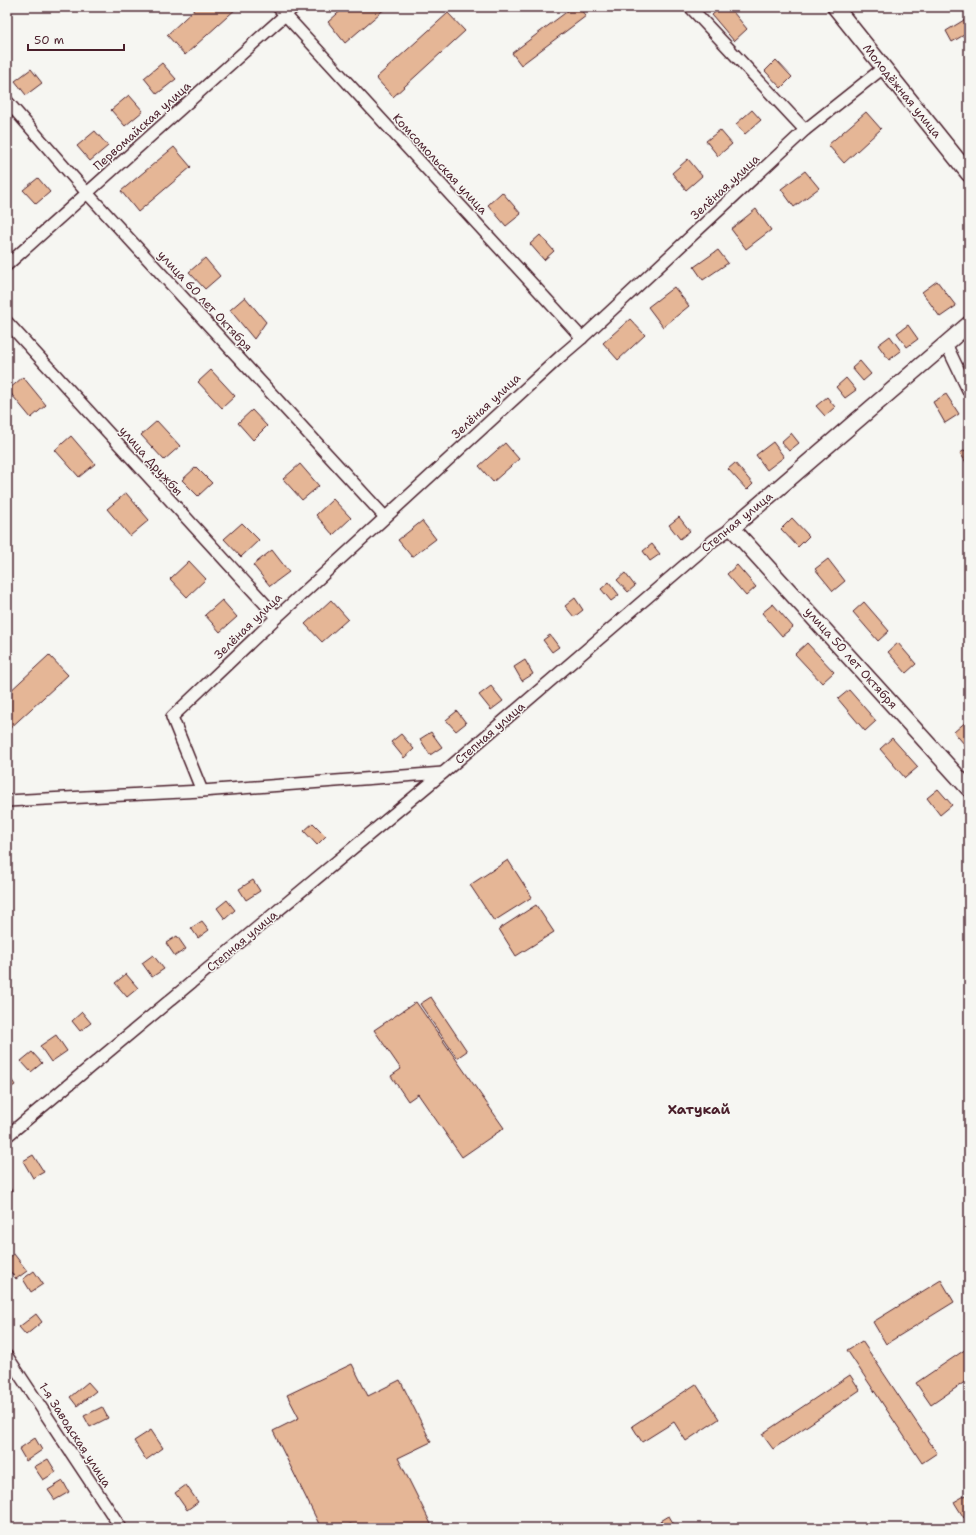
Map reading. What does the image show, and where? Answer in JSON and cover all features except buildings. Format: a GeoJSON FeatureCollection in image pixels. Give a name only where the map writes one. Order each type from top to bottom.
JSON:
{"type":"FeatureCollection","features":[{"type":"Feature","properties":{"kind":"street","name":"Первомайская улица"},"geometry":{"type":"LineString","coordinates":[[7,265],[87,193],[282,11],[294,7]]}},
{"type":"Feature","properties":{"kind":"street"},"geometry":{"type":"LineString","coordinates":[[690,7],[805,130]]}},
{"type":"Feature","properties":{"kind":"street","name":"Молодёжная улица"},"geometry":{"type":"LineString","coordinates":[[835,7],[969,174]]}},
{"type":"Feature","properties":{"kind":"street","name":"Комсомольская улица"},"geometry":{"type":"LineString","coordinates":[[282,11],[582,338]]}},
{"type":"Feature","properties":{"kind":"street","name":"Зелёная улица"},"geometry":{"type":"LineString","coordinates":[[202,791],[172,717],[277,617],[582,338],[805,130],[883,68]]}},
{"type":"Feature","properties":{"kind":"street","name":"улица 60 лет Октября"},"geometry":{"type":"LineString","coordinates":[[7,102],[87,193],[385,517]]}},
{"type":"Feature","properties":{"kind":"street","name":"улица Дружбы"},"geometry":{"type":"LineString","coordinates":[[7,322],[277,617]]}},
{"type":"Feature","properties":{"kind":"street","name":"Степная улица"},"geometry":{"type":"LineString","coordinates":[[7,1136],[443,773],[714,540],[732,528],[969,324]]}},
{"type":"Feature","properties":{"kind":"street"},"geometry":{"type":"LineString","coordinates":[[946,344],[969,392]]}},
{"type":"Feature","properties":{"kind":"street","name":"улица 50 лет Октября"},"geometry":{"type":"LineString","coordinates":[[732,528],[969,788]]}},
{"type":"Feature","properties":{"kind":"street"},"geometry":{"type":"LineString","coordinates":[[7,801],[202,791],[443,773]]}},
{"type":"Feature","properties":{"kind":"street","name":"1-я Заводская улица"},"geometry":{"type":"LineString","coordinates":[[7,1356],[120,1528]]}},
{"type":"Feature","properties":{"kind":"district","name":"Хатукай"},"geometry":{"type":"Point","coordinates":[699,1109]}}]}
